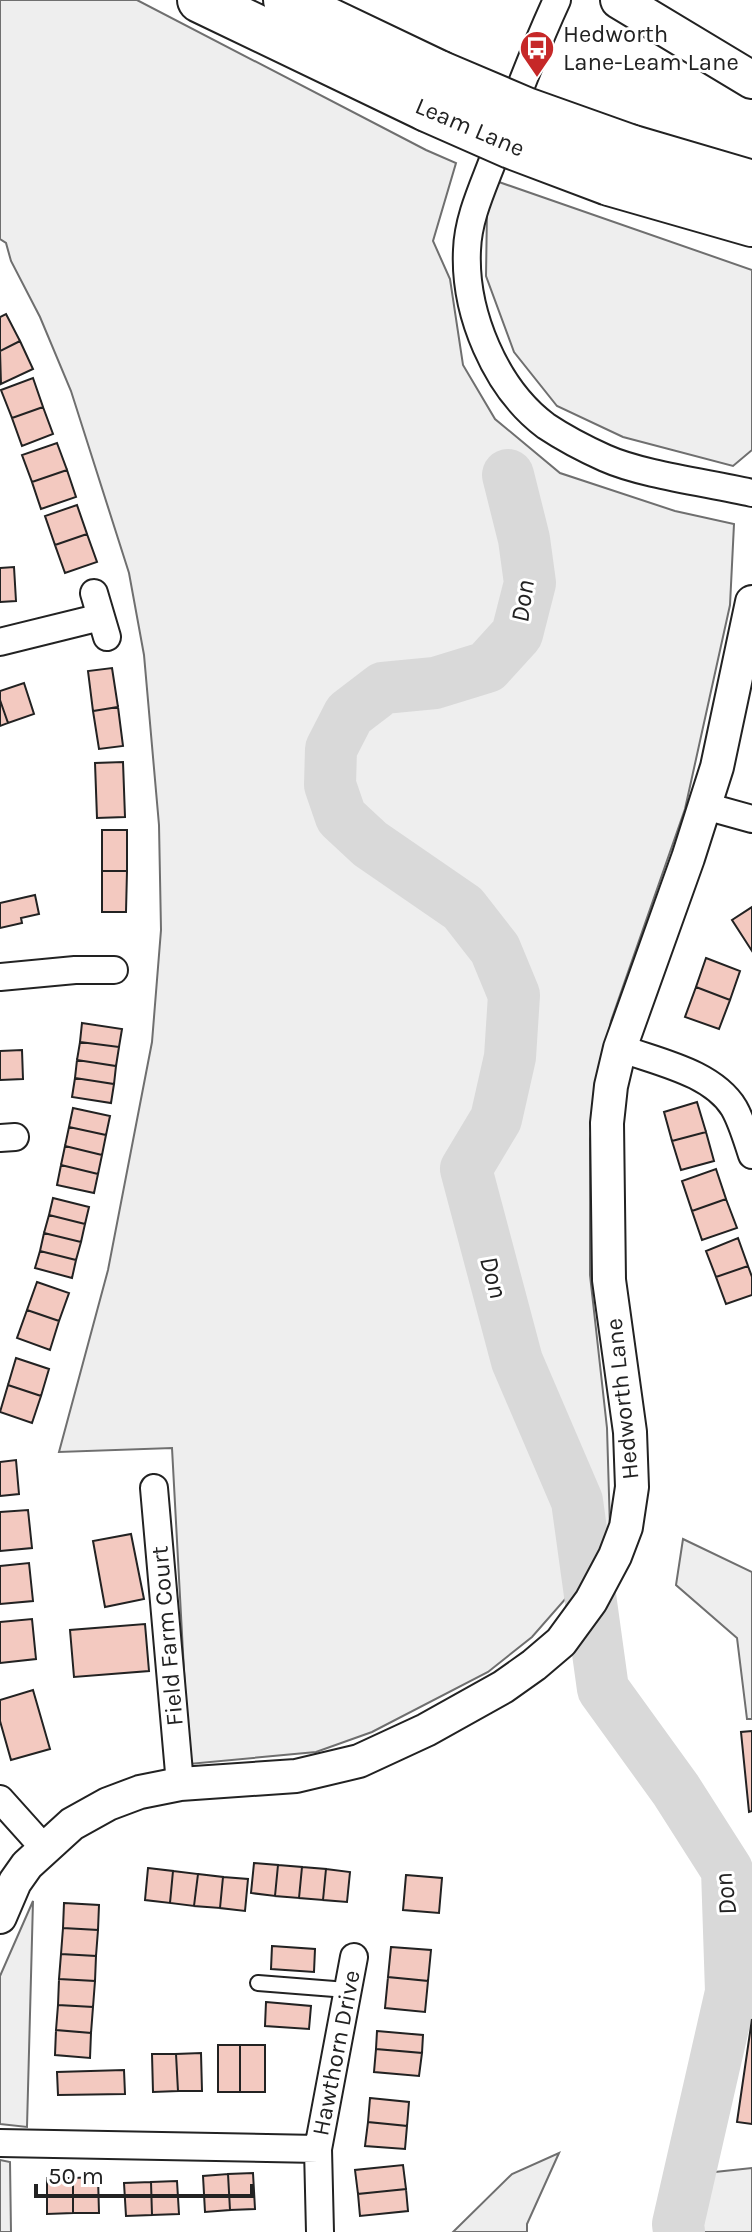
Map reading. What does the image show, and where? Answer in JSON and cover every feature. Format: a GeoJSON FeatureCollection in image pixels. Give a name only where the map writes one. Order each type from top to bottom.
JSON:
{"type":"FeatureCollection","features":[{"type":"Feature","properties":{"kind":"highway","name":"Leam Lane"},"geometry":{"type":"LineString","coordinates":[[200,0],[433,91]]}},
{"type":"Feature","properties":{"kind":"highway","name":"Leam Lane"},"geometry":{"type":"LineString","coordinates":[[286,0],[433,91],[511,146],[752,183]]}},
{"type":"Feature","properties":{"kind":"highway","name":"Leam Lane"},"geometry":{"type":"LineString","coordinates":[[620,165],[656,197],[752,224]]}},
{"type":"Feature","properties":{"kind":"highway"},"geometry":{"type":"LineString","coordinates":[[656,197],[752,250]]}},
{"type":"Feature","properties":{"kind":"main road"},"geometry":{"type":"LineString","coordinates":[[619,0],[752,80]]}},
{"type":"Feature","properties":{"kind":"street"},"geometry":{"type":"LineString","coordinates":[[557,0],[535,48],[475,209],[467,248],[468,293],[484,341],[502,376],[522,403],[546,425],[576,443],[607,459],[631,466],[752,493]]}},
{"type":"Feature","properties":{"kind":"street","name":"Hedworth Lane"},"geometry":{"type":"LineString","coordinates":[[0,1917],[15,1882],[27,1865],[72,1824],[108,1804],[140,1792],[180,1784],[296,1776],[359,1761],[426,1730],[503,1687],[561,1642],[591,1601],[615,1556],[626,1527],[632,1487],[630,1432],[609,1280],[607,1123],[611,1086],[620,1048],[717,767],[752,602]]}},
{"type":"Feature","properties":{"kind":"street"},"geometry":{"type":"LineString","coordinates":[[0,642],[101,616]]}},
{"type":"Feature","properties":{"kind":"street"},"geometry":{"type":"LineString","coordinates":[[705,806],[752,819]]}},
{"type":"Feature","properties":{"kind":"street"},"geometry":{"type":"LineString","coordinates":[[0,977],[114,970]]}},
{"type":"Feature","properties":{"kind":"street"},"geometry":{"type":"LineString","coordinates":[[620,1048],[692,1074],[724,1094],[735,1109],[752,1155]]}},
{"type":"Feature","properties":{"kind":"street","name":"Field Farm Court"},"geometry":{"type":"LineString","coordinates":[[154,1488],[180,1784]]}},
{"type":"Feature","properties":{"kind":"street"},"geometry":{"type":"LineString","coordinates":[[0,1799],[44,1848]]}},
{"type":"Feature","properties":{"kind":"street","name":"Hawthorn Drive"},"geometry":{"type":"LineString","coordinates":[[320,2232],[318,2149],[354,1957]]}},
{"type":"Feature","properties":{"kind":"street","name":"Hawthorn Drive"},"geometry":{"type":"LineString","coordinates":[[0,2143],[318,2149]]}},
{"type":"Feature","properties":{"kind":"lane"},"geometry":{"type":"LineString","coordinates":[[258,1983],[347,1990]]}},
{"type":"Feature","properties":{"kind":"shaded area"},"geometry":{"type":"Polygon","coordinates":[[[0,0],[137,0],[456,163],[433,241],[450,279],[463,365],[495,419],[560,473],[675,511],[734,524],[730,605],[685,809],[611,1021],[590,1139],[590,1275],[607,1428],[610,1528],[582,1580],[532,1637],[488,1672],[372,1732],[316,1752],[189,1764],[172,1448],[59,1452],[108,1270],[152,1042],[161,930],[159,825],[144,655],[129,573],[71,391],[40,317],[11,261],[6,243],[0,239],[0,0]]]}},
{"type":"Feature","properties":{"kind":"shaded area"},"geometry":{"type":"Polygon","coordinates":[[[496,181],[752,270],[752,450],[733,466],[623,437],[557,406],[514,352],[486,276],[487,210],[496,181]]]}},
{"type":"Feature","properties":{"kind":"shaded area"},"geometry":{"type":"Polygon","coordinates":[[[683,1539],[752,1572],[752,1719],[747,1719],[737,1638],[676,1585],[683,1539]]]}},
{"type":"Feature","properties":{"kind":"shaded area"},"geometry":{"type":"Polygon","coordinates":[[[33,1901],[27,2127],[0,2124],[0,1976],[33,1901]]]}},
{"type":"Feature","properties":{"kind":"shaded area"},"geometry":{"type":"Polygon","coordinates":[[[559,2153],[527,2224],[527,2232],[453,2232],[512,2174],[559,2153]]]}},
{"type":"Feature","properties":{"kind":"shaded area"},"geometry":{"type":"Polygon","coordinates":[[[0,2160],[10,2162],[11,2232],[0,2232],[0,2160]]]}},
{"type":"Feature","properties":{"kind":"shaded area"},"geometry":{"type":"Polygon","coordinates":[[[752,2168],[752,2232],[678,2232],[678,2176],[752,2168]]]}},
{"type":"Feature","properties":{"kind":"building"},"geometry":{"type":"Polygon","coordinates":[[[6,314],[20,341],[0,351],[0,317],[6,314]]]}},
{"type":"Feature","properties":{"kind":"building"},"geometry":{"type":"Polygon","coordinates":[[[20,341],[33,369],[1,384],[0,351],[20,341]]]}},
{"type":"Feature","properties":{"kind":"building"},"geometry":{"type":"Polygon","coordinates":[[[33,378],[43,407],[12,418],[1,390],[33,378]]]}},
{"type":"Feature","properties":{"kind":"building"},"geometry":{"type":"Polygon","coordinates":[[[43,407],[53,434],[22,446],[12,418],[43,407]]]}},
{"type":"Feature","properties":{"kind":"building"},"geometry":{"type":"Polygon","coordinates":[[[57,443],[67,470],[32,482],[22,455],[57,443]]]}},
{"type":"Feature","properties":{"kind":"building"},"geometry":{"type":"Polygon","coordinates":[[[67,470],[76,497],[41,509],[32,482],[67,470]]]}},
{"type":"Feature","properties":{"kind":"building"},"geometry":{"type":"Polygon","coordinates":[[[77,505],[87,534],[55,545],[45,516],[77,505]]]}},
{"type":"Feature","properties":{"kind":"building"},"geometry":{"type":"Polygon","coordinates":[[[87,534],[97,562],[65,573],[55,545],[87,534]]]}},
{"type":"Feature","properties":{"kind":"building"},"geometry":{"type":"Polygon","coordinates":[[[14,567],[16,601],[0,602],[0,568],[14,567]]]}},
{"type":"Feature","properties":{"kind":"building"},"geometry":{"type":"Polygon","coordinates":[[[112,668],[118,707],[93,711],[88,671],[112,668]]]}},
{"type":"Feature","properties":{"kind":"building"},"geometry":{"type":"Polygon","coordinates":[[[24,683],[34,714],[8,723],[0,691],[24,683]]]}},
{"type":"Feature","properties":{"kind":"building"},"geometry":{"type":"Polygon","coordinates":[[[0,700],[8,723],[0,726],[0,700]]]}},
{"type":"Feature","properties":{"kind":"building"},"geometry":{"type":"Polygon","coordinates":[[[118,707],[123,746],[99,749],[93,711],[118,707]]]}},
{"type":"Feature","properties":{"kind":"building"},"geometry":{"type":"Polygon","coordinates":[[[123,762],[125,817],[97,818],[95,763],[123,762]]]}},
{"type":"Feature","properties":{"kind":"building"},"geometry":{"type":"Polygon","coordinates":[[[102,830],[127,830],[127,871],[102,871],[102,830]]]}},
{"type":"Feature","properties":{"kind":"building"},"geometry":{"type":"Polygon","coordinates":[[[102,871],[127,871],[126,912],[102,912],[102,871]]]}},
{"type":"Feature","properties":{"kind":"building"},"geometry":{"type":"Polygon","coordinates":[[[35,895],[39,914],[21,918],[22,923],[0,928],[0,903],[35,895]]]}},
{"type":"Feature","properties":{"kind":"building"},"geometry":{"type":"Polygon","coordinates":[[[752,907],[752,951],[732,920],[752,907]]]}},
{"type":"Feature","properties":{"kind":"building"},"geometry":{"type":"Polygon","coordinates":[[[706,958],[740,971],[730,1000],[696,987],[706,958]]]}},
{"type":"Feature","properties":{"kind":"building"},"geometry":{"type":"Polygon","coordinates":[[[696,987],[730,1000],[719,1029],[685,1017],[696,987]]]}},
{"type":"Feature","properties":{"kind":"building"},"geometry":{"type":"Polygon","coordinates":[[[82,1023],[122,1029],[119,1047],[80,1042],[82,1023]]]}},
{"type":"Feature","properties":{"kind":"building"},"geometry":{"type":"Polygon","coordinates":[[[80,1042],[119,1047],[116,1066],[77,1060],[80,1042]]]}},
{"type":"Feature","properties":{"kind":"building"},"geometry":{"type":"Polygon","coordinates":[[[22,1050],[23,1079],[0,1080],[0,1051],[22,1050]]]}},
{"type":"Feature","properties":{"kind":"building"},"geometry":{"type":"Polygon","coordinates":[[[77,1060],[116,1066],[114,1084],[75,1078],[77,1060]]]}},
{"type":"Feature","properties":{"kind":"building"},"geometry":{"type":"Polygon","coordinates":[[[75,1078],[114,1084],[111,1103],[72,1097],[75,1078]]]}},
{"type":"Feature","properties":{"kind":"building"},"geometry":{"type":"Polygon","coordinates":[[[697,1102],[706,1132],[672,1141],[664,1112],[697,1102]]]}},
{"type":"Feature","properties":{"kind":"building"},"geometry":{"type":"Polygon","coordinates":[[[73,1108],[110,1116],[106,1135],[69,1127],[73,1108]]]}},
{"type":"Feature","properties":{"kind":"building"},"geometry":{"type":"Polygon","coordinates":[[[69,1127],[106,1135],[102,1155],[65,1146],[69,1127]]]}},
{"type":"Feature","properties":{"kind":"building"},"geometry":{"type":"Polygon","coordinates":[[[706,1132],[714,1161],[681,1170],[672,1141],[706,1132]]]}},
{"type":"Feature","properties":{"kind":"building"},"geometry":{"type":"Polygon","coordinates":[[[65,1146],[102,1155],[98,1174],[61,1165],[65,1146]]]}},
{"type":"Feature","properties":{"kind":"building"},"geometry":{"type":"Polygon","coordinates":[[[61,1165],[98,1174],[94,1193],[57,1185],[61,1165]]]}},
{"type":"Feature","properties":{"kind":"building"},"geometry":{"type":"Polygon","coordinates":[[[716,1169],[726,1199],[692,1211],[682,1181],[716,1169]]]}},
{"type":"Feature","properties":{"kind":"building"},"geometry":{"type":"Polygon","coordinates":[[[53,1198],[89,1207],[85,1224],[49,1215],[53,1198]]]}},
{"type":"Feature","properties":{"kind":"building"},"geometry":{"type":"Polygon","coordinates":[[[726,1199],[737,1228],[702,1240],[692,1211],[726,1199]]]}},
{"type":"Feature","properties":{"kind":"building"},"geometry":{"type":"Polygon","coordinates":[[[49,1215],[85,1224],[81,1242],[44,1233],[49,1215]]]}},
{"type":"Feature","properties":{"kind":"building"},"geometry":{"type":"Polygon","coordinates":[[[44,1233],[81,1242],[76,1260],[40,1251],[44,1233]]]}},
{"type":"Feature","properties":{"kind":"building"},"geometry":{"type":"Polygon","coordinates":[[[738,1238],[748,1266],[716,1277],[706,1251],[738,1238]]]}},
{"type":"Feature","properties":{"kind":"building"},"geometry":{"type":"Polygon","coordinates":[[[40,1251],[76,1260],[72,1278],[35,1268],[40,1251]]]}},
{"type":"Feature","properties":{"kind":"building"},"geometry":{"type":"Polygon","coordinates":[[[748,1266],[752,1277],[752,1295],[726,1304],[716,1277],[748,1266]]]}},
{"type":"Feature","properties":{"kind":"building"},"geometry":{"type":"Polygon","coordinates":[[[37,1282],[69,1293],[59,1321],[27,1310],[37,1282]]]}},
{"type":"Feature","properties":{"kind":"building"},"geometry":{"type":"Polygon","coordinates":[[[27,1310],[59,1321],[50,1350],[17,1338],[27,1310]]]}},
{"type":"Feature","properties":{"kind":"building"},"geometry":{"type":"Polygon","coordinates":[[[16,1358],[49,1369],[41,1396],[8,1385],[16,1358]]]}},
{"type":"Feature","properties":{"kind":"building"},"geometry":{"type":"Polygon","coordinates":[[[8,1385],[41,1396],[32,1423],[0,1412],[8,1385]]]}},
{"type":"Feature","properties":{"kind":"building"},"geometry":{"type":"Polygon","coordinates":[[[16,1460],[19,1494],[0,1496],[0,1462],[16,1460]]]}},
{"type":"Feature","properties":{"kind":"building"},"geometry":{"type":"Polygon","coordinates":[[[28,1510],[32,1548],[0,1551],[0,1512],[28,1510]]]}},
{"type":"Feature","properties":{"kind":"building"},"geometry":{"type":"Polygon","coordinates":[[[131,1534],[144,1599],[105,1607],[93,1541],[131,1534]]]}},
{"type":"Feature","properties":{"kind":"building"},"geometry":{"type":"Polygon","coordinates":[[[29,1563],[33,1601],[0,1604],[0,1566],[29,1563]]]}},
{"type":"Feature","properties":{"kind":"building"},"geometry":{"type":"Polygon","coordinates":[[[32,1619],[36,1659],[0,1663],[0,1622],[32,1619]]]}},
{"type":"Feature","properties":{"kind":"building"},"geometry":{"type":"Polygon","coordinates":[[[145,1624],[149,1671],[74,1677],[70,1630],[145,1624]]]}},
{"type":"Feature","properties":{"kind":"building"},"geometry":{"type":"Polygon","coordinates":[[[33,1690],[50,1749],[11,1760],[0,1721],[0,1700],[33,1690]]]}},
{"type":"Feature","properties":{"kind":"building"},"geometry":{"type":"Polygon","coordinates":[[[752,1731],[752,1811],[749,1812],[741,1732],[752,1731]]]}},
{"type":"Feature","properties":{"kind":"building"},"geometry":{"type":"Polygon","coordinates":[[[254,1863],[278,1865],[275,1896],[251,1893],[254,1863]]]}},
{"type":"Feature","properties":{"kind":"building"},"geometry":{"type":"Polygon","coordinates":[[[278,1865],[302,1867],[299,1898],[275,1896],[278,1865]]]}},
{"type":"Feature","properties":{"kind":"building"},"geometry":{"type":"Polygon","coordinates":[[[302,1867],[326,1869],[323,1900],[299,1898],[302,1867]]]}},
{"type":"Feature","properties":{"kind":"building"},"geometry":{"type":"Polygon","coordinates":[[[148,1868],[173,1871],[170,1903],[145,1900],[148,1868]]]}},
{"type":"Feature","properties":{"kind":"building"},"geometry":{"type":"Polygon","coordinates":[[[326,1869],[350,1872],[347,1902],[323,1900],[326,1869]]]}},
{"type":"Feature","properties":{"kind":"building"},"geometry":{"type":"Polygon","coordinates":[[[173,1871],[198,1874],[194,1906],[170,1903],[173,1871]]]}},
{"type":"Feature","properties":{"kind":"building"},"geometry":{"type":"Polygon","coordinates":[[[198,1874],[223,1877],[220,1908],[194,1906],[198,1874]]]}},
{"type":"Feature","properties":{"kind":"building"},"geometry":{"type":"Polygon","coordinates":[[[406,1875],[442,1878],[439,1913],[403,1910],[406,1875]]]}},
{"type":"Feature","properties":{"kind":"building"},"geometry":{"type":"Polygon","coordinates":[[[223,1877],[248,1879],[245,1911],[220,1908],[223,1877]]]}},
{"type":"Feature","properties":{"kind":"building"},"geometry":{"type":"Polygon","coordinates":[[[64,1903],[99,1905],[98,1930],[63,1928],[64,1903]]]}},
{"type":"Feature","properties":{"kind":"building"},"geometry":{"type":"Polygon","coordinates":[[[63,1928],[98,1930],[96,1956],[61,1954],[63,1928]]]}},
{"type":"Feature","properties":{"kind":"building"},"geometry":{"type":"Polygon","coordinates":[[[272,1946],[315,1949],[314,1972],[271,1969],[272,1946]]]}},
{"type":"Feature","properties":{"kind":"building"},"geometry":{"type":"Polygon","coordinates":[[[391,1947],[431,1950],[428,1981],[388,1977],[391,1947]]]}},
{"type":"Feature","properties":{"kind":"building"},"geometry":{"type":"Polygon","coordinates":[[[61,1954],[96,1956],[95,1981],[59,1979],[61,1954]]]}},
{"type":"Feature","properties":{"kind":"building"},"geometry":{"type":"Polygon","coordinates":[[[388,1977],[428,1981],[425,2012],[385,2008],[388,1977]]]}},
{"type":"Feature","properties":{"kind":"building"},"geometry":{"type":"Polygon","coordinates":[[[59,1979],[95,1981],[93,2007],[58,2005],[59,1979]]]}},
{"type":"Feature","properties":{"kind":"building"},"geometry":{"type":"Polygon","coordinates":[[[266,2002],[311,2006],[309,2029],[265,2026],[266,2002]]]}},
{"type":"Feature","properties":{"kind":"building"},"geometry":{"type":"Polygon","coordinates":[[[58,2005],[93,2007],[91,2033],[56,2030],[58,2005]]]}},
{"type":"Feature","properties":{"kind":"building"},"geometry":{"type":"Polygon","coordinates":[[[752,2019],[752,2124],[737,2122],[752,2019]]]}},
{"type":"Feature","properties":{"kind":"building"},"geometry":{"type":"Polygon","coordinates":[[[56,2030],[91,2033],[90,2058],[55,2055],[56,2030]]]}},
{"type":"Feature","properties":{"kind":"building"},"geometry":{"type":"Polygon","coordinates":[[[377,2031],[423,2035],[422,2053],[376,2049],[377,2031]]]}},
{"type":"Feature","properties":{"kind":"building"},"geometry":{"type":"Polygon","coordinates":[[[218,2045],[240,2045],[240,2092],[218,2092],[218,2045]]]}},
{"type":"Feature","properties":{"kind":"building"},"geometry":{"type":"Polygon","coordinates":[[[240,2045],[265,2045],[265,2092],[240,2092],[240,2045]]]}},
{"type":"Feature","properties":{"kind":"building"},"geometry":{"type":"Polygon","coordinates":[[[376,2049],[422,2053],[419,2076],[374,2072],[376,2049]]]}},
{"type":"Feature","properties":{"kind":"building"},"geometry":{"type":"Polygon","coordinates":[[[201,2053],[202,2091],[178,2091],[176,2054],[201,2053]]]}},
{"type":"Feature","properties":{"kind":"building"},"geometry":{"type":"Polygon","coordinates":[[[152,2054],[176,2054],[178,2091],[153,2092],[152,2054]]]}},
{"type":"Feature","properties":{"kind":"building"},"geometry":{"type":"Polygon","coordinates":[[[124,2070],[125,2094],[58,2095],[57,2072],[124,2070]]]}},
{"type":"Feature","properties":{"kind":"building"},"geometry":{"type":"Polygon","coordinates":[[[370,2098],[409,2102],[407,2126],[368,2122],[370,2098]]]}},
{"type":"Feature","properties":{"kind":"building"},"geometry":{"type":"Polygon","coordinates":[[[368,2122],[407,2126],[405,2149],[365,2146],[368,2122]]]}},
{"type":"Feature","properties":{"kind":"building"},"geometry":{"type":"Polygon","coordinates":[[[403,2165],[406,2189],[358,2194],[355,2170],[403,2165]]]}},
{"type":"Feature","properties":{"kind":"building"},"geometry":{"type":"Polygon","coordinates":[[[253,2173],[255,2209],[230,2210],[228,2174],[253,2173]]]}},
{"type":"Feature","properties":{"kind":"building"},"geometry":{"type":"Polygon","coordinates":[[[228,2174],[230,2210],[205,2212],[203,2176],[228,2174]]]}},
{"type":"Feature","properties":{"kind":"building"},"geometry":{"type":"Polygon","coordinates":[[[98,2177],[99,2213],[73,2213],[73,2178],[98,2177]]]}},
{"type":"Feature","properties":{"kind":"building"},"geometry":{"type":"Polygon","coordinates":[[[47,2178],[73,2178],[73,2213],[47,2214],[47,2178]]]}},
{"type":"Feature","properties":{"kind":"building"},"geometry":{"type":"Polygon","coordinates":[[[177,2181],[179,2214],[152,2215],[151,2182],[177,2181]]]}},
{"type":"Feature","properties":{"kind":"building"},"geometry":{"type":"Polygon","coordinates":[[[151,2182],[152,2215],[126,2216],[124,2183],[151,2182]]]}},
{"type":"Feature","properties":{"kind":"building"},"geometry":{"type":"Polygon","coordinates":[[[406,2189],[408,2211],[360,2216],[358,2194],[406,2189]]]}},
{"type":"Feature","properties":{"kind":"waterway","name":"Don"},"geometry":{"type":"LineString","coordinates":[[508,475],[524,539],[530,583],[517,634],[487,667],[435,683],[383,688],[349,714],[331,749],[330,785],[341,817],[370,844],[463,908],[495,949],[514,995],[510,1057],[496,1119],[466,1169],[517,1361],[577,1501],[603,1689],[676,1790],[727,1870],[731,1992],[678,2224],[679,2232]]}},
{"type":"Feature","properties":{"kind":"place","name":"Hedworth Lane-Leam Lane"},"geometry":{"type":"Point","coordinates":[537,79]}}]}
